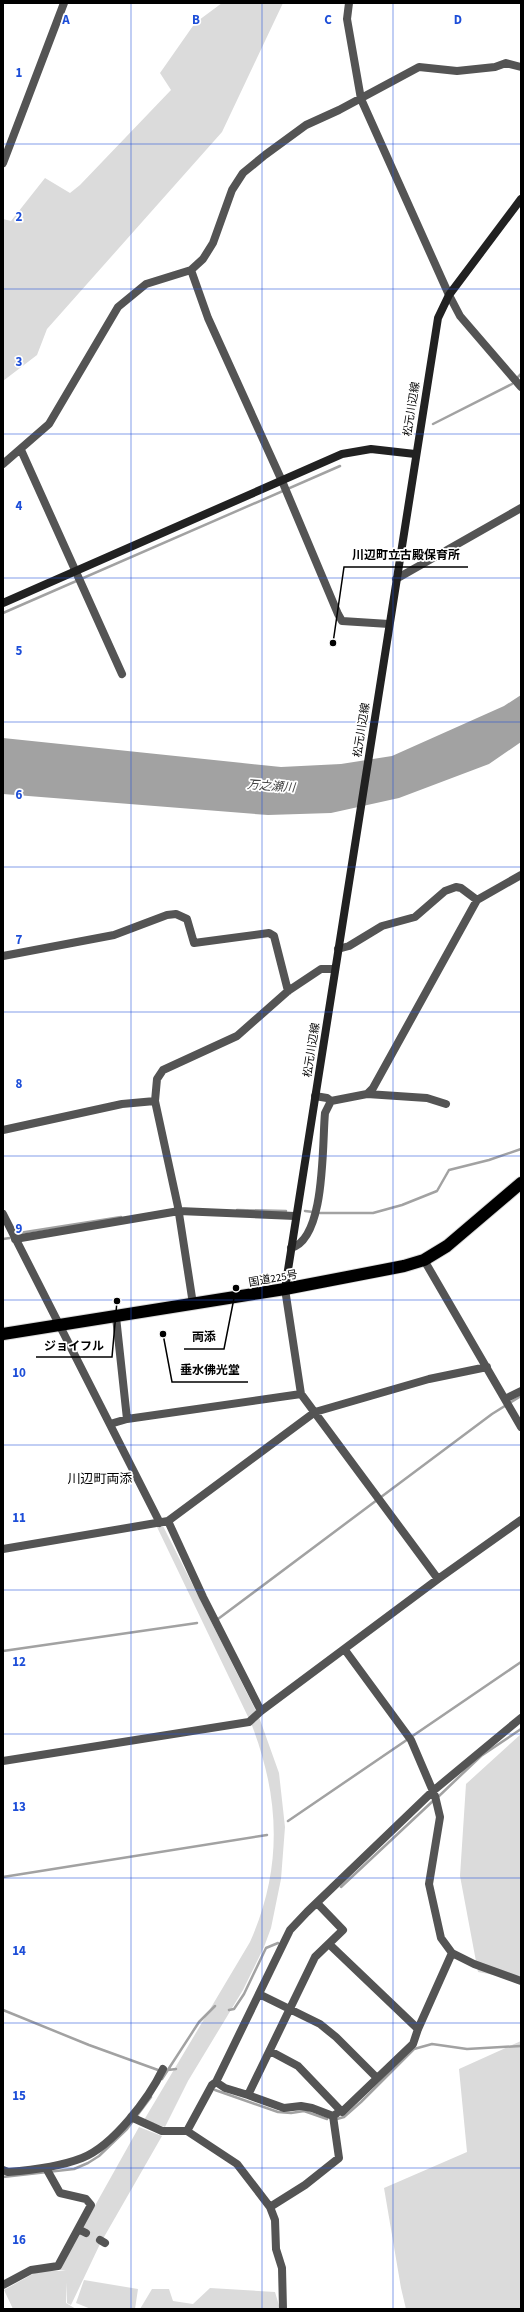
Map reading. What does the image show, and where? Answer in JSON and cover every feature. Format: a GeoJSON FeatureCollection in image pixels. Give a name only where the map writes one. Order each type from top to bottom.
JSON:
{"type":"FeatureCollection","features":[{"type":"Feature","properties":{"kind":"highway","name":"国道225号"},"geometry":{"type":"LineString","coordinates":[[3,1334],[285,1289],[404,1266],[424,1260],[447,1246],[521,1183]]}},
{"type":"Feature","properties":{"kind":"main road","name":"松元川辺線"},"geometry":{"type":"LineString","coordinates":[[285,1289],[295,1216],[436,323],[441,308],[448,296],[521,199]]}},
{"type":"Feature","properties":{"kind":"main road"},"geometry":{"type":"LineString","coordinates":[[3,603],[78,577],[284,486],[342,454],[360,450],[383,450],[415,454]]}},
{"type":"Feature","properties":{"kind":"street"},"geometry":{"type":"LineString","coordinates":[[3,163],[64,3]]}},
{"type":"Feature","properties":{"kind":"street"},"geometry":{"type":"LineString","coordinates":[[349,3],[346,19],[361,99],[448,296],[460,316],[521,387]]}},
{"type":"Feature","properties":{"kind":"street"},"geometry":{"type":"LineString","coordinates":[[3,464],[21,450],[49,424],[118,307],[146,284],[191,270],[203,259],[213,243],[232,190],[243,173],[306,125],[361,99],[419,67],[457,71],[495,67],[506,63],[521,67]]}},
{"type":"Feature","properties":{"kind":"street"},"geometry":{"type":"LineString","coordinates":[[191,270],[208,318],[284,486],[338,614],[342,621],[389,624]]}},
{"type":"Feature","properties":{"kind":"street"},"geometry":{"type":"LineString","coordinates":[[21,450],[122,674]]}},
{"type":"Feature","properties":{"kind":"street"},"geometry":{"type":"LineString","coordinates":[[396,579],[521,508]]}},
{"type":"Feature","properties":{"kind":"street"},"geometry":{"type":"LineString","coordinates":[[367,1094],[372,1088],[477,900],[521,875]]}},
{"type":"Feature","properties":{"kind":"street"},"geometry":{"type":"LineString","coordinates":[[338,949],[349,946],[382,926],[415,917],[451,888],[461,888],[477,900]]}},
{"type":"Feature","properties":{"kind":"street"},"geometry":{"type":"LineString","coordinates":[[3,956],[114,935],[168,915],[176,914],[187,920],[191,927],[194,944],[269,933],[274,936],[288,991]]}},
{"type":"Feature","properties":{"kind":"street"},"geometry":{"type":"LineString","coordinates":[[193,1304],[179,1209],[155,1101],[157,1079],[163,1070],[237,1036],[288,991],[321,969],[335,969]]}},
{"type":"Feature","properties":{"kind":"street"},"geometry":{"type":"LineString","coordinates":[[315,1096],[327,1098],[331,1101],[367,1094],[427,1098],[446,1104]]}},
{"type":"Feature","properties":{"kind":"street"},"geometry":{"type":"LineString","coordinates":[[3,1130],[122,1104],[155,1101]]}},
{"type":"Feature","properties":{"kind":"street"},"geometry":{"type":"LineString","coordinates":[[291,1248],[298,1247],[304,1239],[318,1208],[324,1114],[331,1101]]}},
{"type":"Feature","properties":{"kind":"street"},"geometry":{"type":"LineString","coordinates":[[15,1239],[179,1209],[295,1216]]}},
{"type":"Feature","properties":{"kind":"street"},"geometry":{"type":"LineString","coordinates":[[3,1214],[110,1424],[164,1522],[261,1710]]}},
{"type":"Feature","properties":{"kind":"street"},"geometry":{"type":"LineString","coordinates":[[424,1260],[521,1427]]}},
{"type":"Feature","properties":{"kind":"street"},"geometry":{"type":"LineString","coordinates":[[285,1289],[301,1394],[438,1579]]}},
{"type":"Feature","properties":{"kind":"street"},"geometry":{"type":"LineString","coordinates":[[116,1317],[127,1419]]}},
{"type":"Feature","properties":{"kind":"street"},"geometry":{"type":"LineString","coordinates":[[3,1549],[164,1522],[315,1412],[429,1379],[487,1367]]}},
{"type":"Feature","properties":{"kind":"street"},"geometry":{"type":"LineString","coordinates":[[507,1402],[521,1391]]}},
{"type":"Feature","properties":{"kind":"street"},"geometry":{"type":"LineString","coordinates":[[110,1424],[127,1419],[301,1394]]}},
{"type":"Feature","properties":{"kind":"street"},"geometry":{"type":"LineString","coordinates":[[3,1761],[249,1722],[261,1710],[345,1650],[438,1579],[521,1520]]}},
{"type":"Feature","properties":{"kind":"street"},"geometry":{"type":"LineString","coordinates":[[345,1650],[409,1738],[435,1796],[440,1817],[429,1884],[441,1938],[452,1952],[474,1964],[521,1981]]}},
{"type":"Feature","properties":{"kind":"street"},"geometry":{"type":"LineString","coordinates":[[187,2131],[212,2085],[216,2082],[290,1930],[317,1903],[521,1718]]}},
{"type":"Feature","properties":{"kind":"street"},"geometry":{"type":"LineString","coordinates":[[248,2095],[291,2010],[315,1957],[343,1930],[317,1903]]}},
{"type":"Feature","properties":{"kind":"street"},"geometry":{"type":"LineString","coordinates":[[329,1944],[418,2029]]}},
{"type":"Feature","properties":{"kind":"street"},"geometry":{"type":"LineString","coordinates":[[216,2082],[225,2088],[284,2108],[301,2106],[312,2108],[333,2116],[342,2112],[414,2044],[418,2029],[452,1952]]}},
{"type":"Feature","properties":{"kind":"street"},"geometry":{"type":"LineString","coordinates":[[259,1994],[320,2024],[336,2037],[377,2078]]}},
{"type":"Feature","properties":{"kind":"street"},"geometry":{"type":"LineString","coordinates":[[270,2051],[298,2066],[342,2112]]}},
{"type":"Feature","properties":{"kind":"street"},"geometry":{"type":"LineString","coordinates":[[3,2170],[8,2172],[47,2171],[83,2158],[95,2151],[135,2119],[163,2069]]}},
{"type":"Feature","properties":{"kind":"street"},"geometry":{"type":"LineString","coordinates":[[270,2207],[305,2185],[339,2158],[333,2116]]}},
{"type":"Feature","properties":{"kind":"street"},"geometry":{"type":"LineString","coordinates":[[135,2119],[162,2131],[187,2131],[237,2164],[270,2207],[274,2220],[276,2249],[282,2268],[283,2309]]}},
{"type":"Feature","properties":{"kind":"street"},"geometry":{"type":"LineString","coordinates":[[3,2285],[31,2270],[58,2266],[92,2205],[86,2199],[60,2193],[47,2171]]}},
{"type":"Feature","properties":{"kind":"street"},"geometry":{"type":"LineString","coordinates":[[78,2229],[86,2233]]}},
{"type":"Feature","properties":{"kind":"shaded area"},"geometry":{"type":"Polygon","coordinates":[[[222,3],[283,3],[222,132],[47,329],[37,355],[3,381],[3,219],[11,221],[45,178],[70,193],[80,185],[171,90],[160,73],[195,23],[222,3]]]}},
{"type":"Feature","properties":{"kind":"shaded area"},"geometry":{"type":"Polygon","coordinates":[[[163,1526],[259,1717],[279,1773],[285,1827],[281,1879],[271,1928],[264,1947],[243,1990],[188,2081],[165,2127],[144,2120],[250,1942],[261,1914],[268,1887],[274,1832],[268,1778],[261,1751],[251,1723],[157,1527],[163,1526]]]}},
{"type":"Feature","properties":{"kind":"shaded area"},"geometry":{"type":"Polygon","coordinates":[[[521,1734],[521,1980],[478,1972],[460,1876],[466,1784],[521,1734]]]}},
{"type":"Feature","properties":{"kind":"shaded area"},"geometry":{"type":"Polygon","coordinates":[[[521,2041],[521,2309],[406,2309],[384,2188],[467,2152],[459,2069],[521,2041]]]}},
{"type":"Feature","properties":{"kind":"shaded area"},"geometry":{"type":"Polygon","coordinates":[[[139,2127],[162,2136],[100,2244],[71,2305],[67,2303],[66,2282],[66,2303],[76,2309],[13,2309],[4,2290],[38,2271],[66,2271],[59,2270],[139,2127]]]}},
{"type":"Feature","properties":{"kind":"shaded area"},"geometry":{"type":"Polygon","coordinates":[[[84,2280],[138,2289],[135,2309],[91,2309],[76,2303],[84,2280]]]}},
{"type":"Feature","properties":{"kind":"shaded area"},"geometry":{"type":"Polygon","coordinates":[[[210,2288],[275,2292],[280,2309],[140,2309],[152,2289],[169,2289],[173,2301],[193,2304],[210,2288]]]}},
{"type":"Feature","properties":{"kind":"water","name":"万之瀬川"},"geometry":{"type":"Polygon","coordinates":[[[521,695],[521,742],[489,764],[399,798],[331,813],[268,815],[3,794],[3,738],[281,767],[341,764],[392,756],[504,706],[521,695]]]}},
{"type":"Feature","properties":{"kind":"waterway"},"geometry":{"type":"LineString","coordinates":[[517,378],[521,374]]}},
{"type":"Feature","properties":{"kind":"waterway"},"geometry":{"type":"LineString","coordinates":[[433,424],[512,384]]}},
{"type":"Feature","properties":{"kind":"waterway"},"geometry":{"type":"LineString","coordinates":[[3,613],[340,466]]}},
{"type":"Feature","properties":{"kind":"waterway"},"geometry":{"type":"LineString","coordinates":[[320,1213],[373,1213],[402,1205],[437,1191],[449,1170],[489,1160],[521,1149]]}},
{"type":"Feature","properties":{"kind":"waterway"},"geometry":{"type":"LineString","coordinates":[[237,1210],[286,1211]]}},
{"type":"Feature","properties":{"kind":"waterway"},"geometry":{"type":"LineString","coordinates":[[305,1211],[313,1212]]}},
{"type":"Feature","properties":{"kind":"waterway"},"geometry":{"type":"LineString","coordinates":[[19,1233],[121,1217]]}},
{"type":"Feature","properties":{"kind":"waterway"},"geometry":{"type":"LineString","coordinates":[[3,1239],[10,1238]]}},
{"type":"Feature","properties":{"kind":"waterway"},"geometry":{"type":"LineString","coordinates":[[218,1619],[492,1414],[521,1396]]}},
{"type":"Feature","properties":{"kind":"waterway"},"geometry":{"type":"LineString","coordinates":[[3,1651],[197,1623]]}},
{"type":"Feature","properties":{"kind":"waterway"},"geometry":{"type":"LineString","coordinates":[[288,1821],[521,1662]]}},
{"type":"Feature","properties":{"kind":"waterway"},"geometry":{"type":"LineString","coordinates":[[438,1797],[481,1756],[521,1729]]}},
{"type":"Feature","properties":{"kind":"waterway"},"geometry":{"type":"LineString","coordinates":[[341,1887],[434,1800]]}},
{"type":"Feature","properties":{"kind":"waterway"},"geometry":{"type":"LineString","coordinates":[[3,1877],[267,1835]]}},
{"type":"Feature","properties":{"kind":"waterway"},"geometry":{"type":"LineString","coordinates":[[229,2010],[234,2009],[244,1994],[266,1948],[278,1943]]}},
{"type":"Feature","properties":{"kind":"waterway"},"geometry":{"type":"LineString","coordinates":[[162,2079],[199,2022],[215,2006]]}},
{"type":"Feature","properties":{"kind":"waterway"},"geometry":{"type":"LineString","coordinates":[[3,2010],[89,2045],[158,2070]]}},
{"type":"Feature","properties":{"kind":"waterway"},"geometry":{"type":"LineString","coordinates":[[337,2119],[344,2117],[361,2102],[414,2049],[432,2044],[467,2049],[521,2046]]}},
{"type":"Feature","properties":{"kind":"waterway"},"geometry":{"type":"LineString","coordinates":[[168,2070],[176,2069]]}},
{"type":"Feature","properties":{"kind":"waterway"},"geometry":{"type":"LineString","coordinates":[[215,2090],[278,2112],[291,2113],[304,2111],[327,2119]]}},
{"type":"Feature","properties":{"kind":"waterway"},"geometry":{"type":"LineString","coordinates":[[3,2177],[74,2169],[88,2163],[99,2156],[127,2129],[151,2097]]}},
{"type":"Feature","properties":{"kind":"tunnel"},"geometry":{"type":"LineString","coordinates":[[86,2233],[100,2240]]}},
{"type":"Feature","properties":{"kind":"place","name":"川辺町立古殿保育所"},"geometry":{"type":"Point","coordinates":[333,643]}},
{"type":"Feature","properties":{"kind":"place","name":"両添"},"geometry":{"type":"Point","coordinates":[236,1288]}},
{"type":"Feature","properties":{"kind":"place","name":"ジョイフル"},"geometry":{"type":"Point","coordinates":[117,1301]}},
{"type":"Feature","properties":{"kind":"place","name":"垂水佛光堂"},"geometry":{"type":"Point","coordinates":[163,1334]}},
{"type":"Feature","properties":{"kind":"district","name":"川辺町両添"},"geometry":{"type":"Point","coordinates":[100,1478]}}]}
